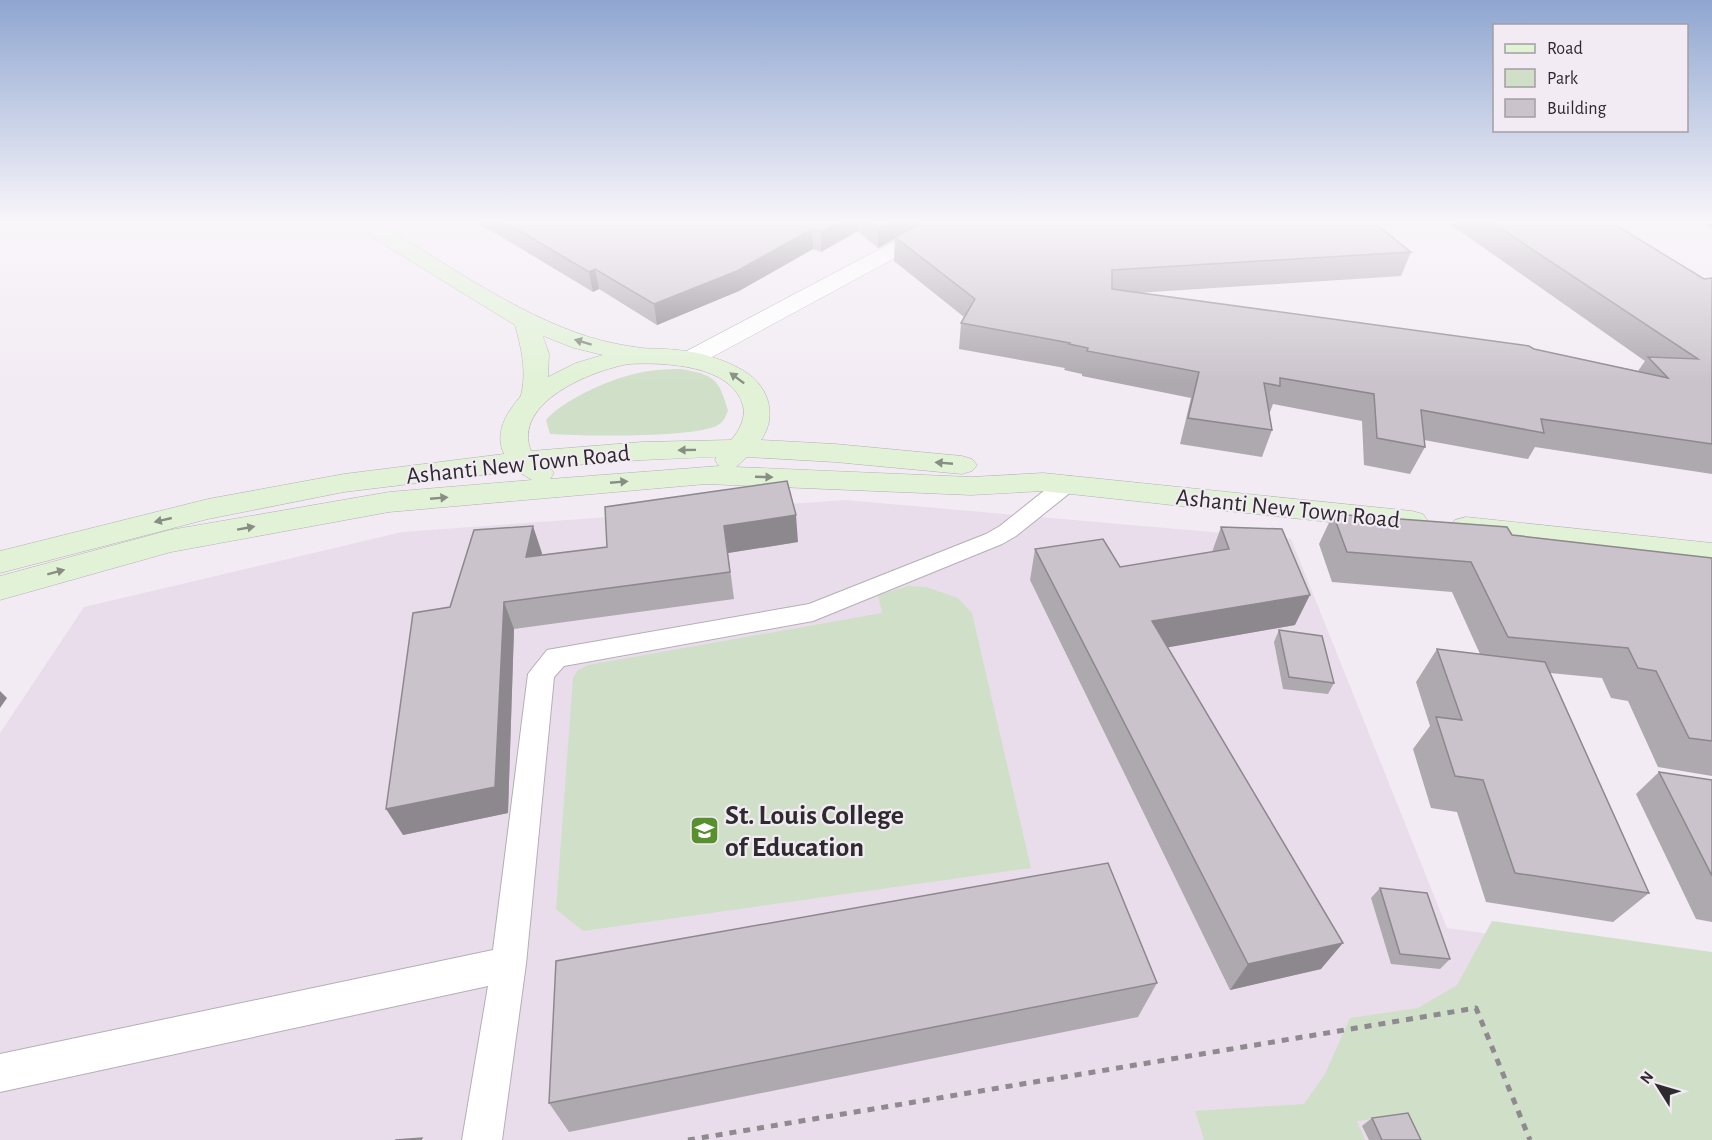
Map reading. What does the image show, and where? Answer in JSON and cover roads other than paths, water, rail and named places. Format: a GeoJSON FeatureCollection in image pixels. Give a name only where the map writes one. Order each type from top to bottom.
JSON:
{"type":"FeatureCollection","features":[{"type":"Feature","properties":{"kind":"street"},"geometry":{"type":"LineString","coordinates":[[450,275],[526,321],[583,343],[640,356],[692,358],[721,367],[742,381],[755,399],[757,420],[752,434],[742,448],[706,475]]}},
{"type":"Feature","properties":{"kind":"street"},"geometry":{"type":"LineString","coordinates":[[692,358],[847,275]]}},
{"type":"Feature","properties":{"kind":"street"},"geometry":{"type":"LineString","coordinates":[[526,321],[536,354],[527,405],[513,439],[522,463],[561,487]]}},
{"type":"Feature","properties":{"kind":"street"},"geometry":{"type":"LineString","coordinates":[[430,472],[465,456],[498,436],[527,405],[581,369],[640,356]]}},
{"type":"Feature","properties":{"kind":"street"},"geometry":{"type":"LineString","coordinates":[[757,420],[836,453]]}},
{"type":"Feature","properties":{"kind":"street","name":"Ashanti New Town Road"},"geometry":{"type":"LineString","coordinates":[[0,562],[208,509],[344,483],[522,463],[556,457],[642,451],[742,448],[836,453],[967,465],[1055,483],[1712,554]]}},
{"type":"Feature","properties":{"kind":"street","name":"Ashanti New Town Road"},"geometry":{"type":"LineString","coordinates":[[0,588],[170,541],[389,502],[706,475],[971,486],[1055,483]]}},
{"type":"Feature","properties":{"kind":"lane"},"geometry":{"type":"LineString","coordinates":[[482,1140],[509,964],[541,674],[556,657],[813,612],[994,539],[1008,531],[1055,483]]}},
{"type":"Feature","properties":{"kind":"lane"},"geometry":{"type":"LineString","coordinates":[[0,1073],[509,964]]}},
{"type":"Feature","properties":{"kind":"place","name":"St. Louis College of Education"},"geometry":{"type":"Point","coordinates":[704,830]}}]}
